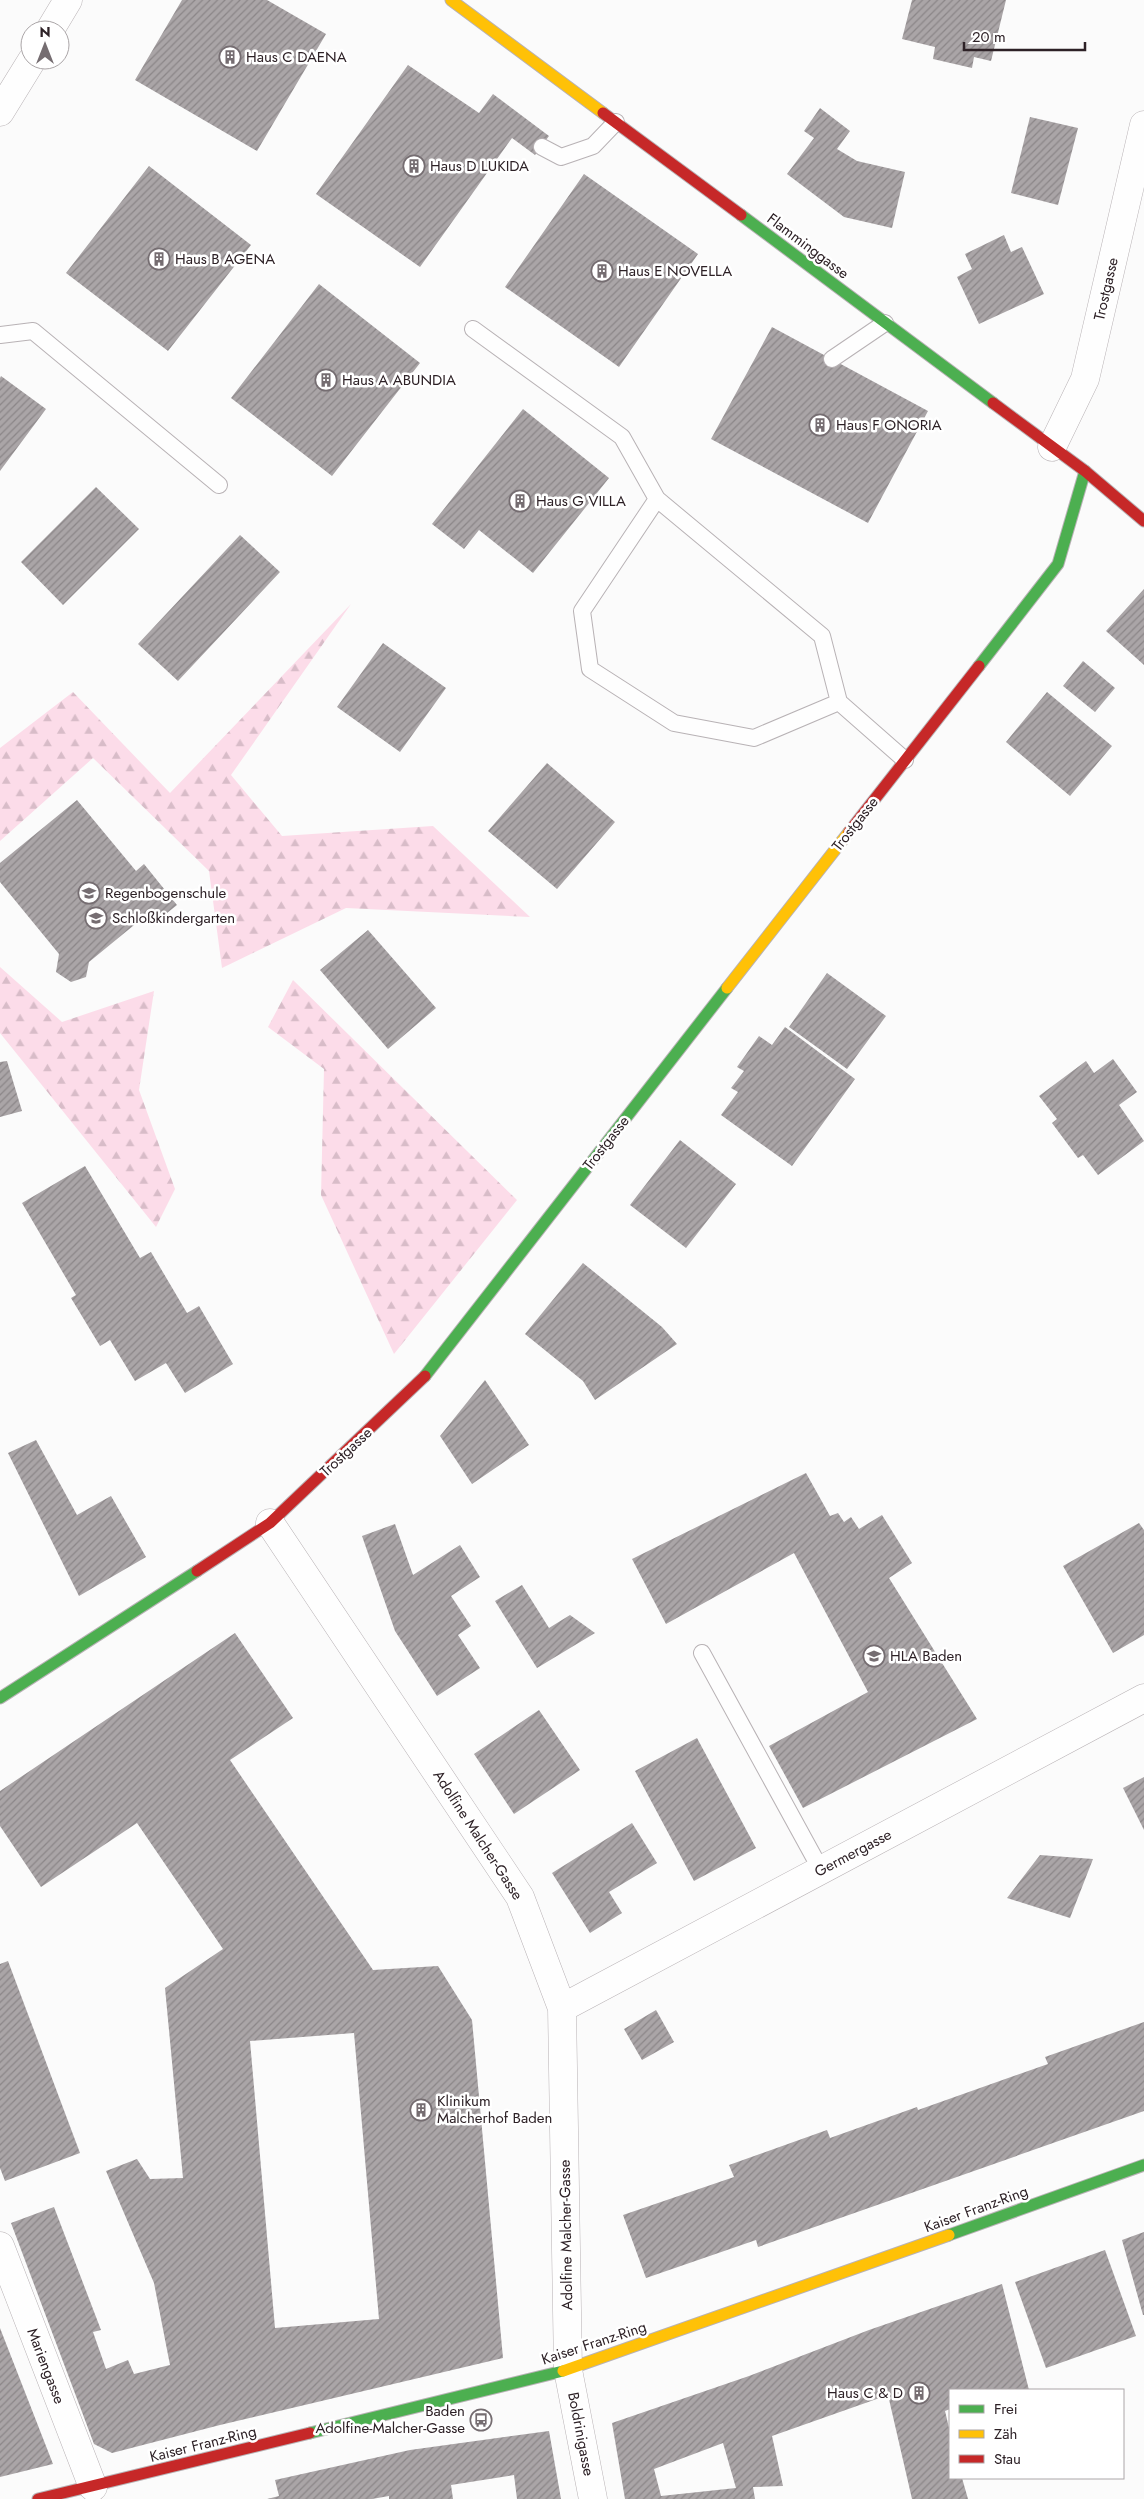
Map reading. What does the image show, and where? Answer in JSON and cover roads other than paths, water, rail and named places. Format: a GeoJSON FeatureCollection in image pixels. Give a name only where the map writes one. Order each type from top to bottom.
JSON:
{"type":"FeatureCollection","features":[{"type":"Feature","properties":{"kind":"street"},"geometry":{"type":"LineString","coordinates":[[56,20],[68,0]]}},
{"type":"Feature","properties":{"kind":"street","name":"Flamminggasse"},"geometry":{"type":"LineString","coordinates":[[451,0],[1052,446],[1144,521]]}},
{"type":"Feature","properties":{"kind":"street"},"geometry":{"type":"LineString","coordinates":[[0,112],[26,70]]}},
{"type":"Feature","properties":{"kind":"street","name":"Trostgasse"},"geometry":{"type":"LineString","coordinates":[[1052,446],[1085,380],[1144,125]]}},
{"type":"Feature","properties":{"kind":"street","name":"Trostgasse"},"geometry":{"type":"LineString","coordinates":[[0,1698],[270,1523],[418,1384],[1058,564],[1085,471]]}},
{"type":"Feature","properties":{"kind":"street","name":"Adolfine Malcher-Gasse"},"geometry":{"type":"LineString","coordinates":[[270,1523],[520,1897],[562,2008],[568,2370]]}},
{"type":"Feature","properties":{"kind":"street","name":"Germergasse"},"geometry":{"type":"LineString","coordinates":[[562,2008],[1144,1698]]}},
{"type":"Feature","properties":{"kind":"street","name":"Kaiser Franz-Ring"},"geometry":{"type":"LineString","coordinates":[[38,2499],[568,2370],[1144,2165]]}},
{"type":"Feature","properties":{"kind":"street","name":"Mariengasse"},"geometry":{"type":"LineString","coordinates":[[0,2246],[93,2487]]}},
{"type":"Feature","properties":{"kind":"street","name":"Boldrinigasse"},"geometry":{"type":"LineString","coordinates":[[568,2370],[593,2499]]}},
{"type":"Feature","properties":{"kind":"lane"},"geometry":{"type":"LineString","coordinates":[[542,147],[561,157],[593,146],[616,122]]}},
{"type":"Feature","properties":{"kind":"lane"},"geometry":{"type":"LineString","coordinates":[[832,359],[885,323]]}},
{"type":"Feature","properties":{"kind":"lane"},"geometry":{"type":"LineString","coordinates":[[473,329],[622,437],[657,499],[822,636],[839,702],[905,760]]}},
{"type":"Feature","properties":{"kind":"lane"},"geometry":{"type":"LineString","coordinates":[[0,335],[33,331],[219,485]]}},
{"type":"Feature","properties":{"kind":"lane"},"geometry":{"type":"LineString","coordinates":[[657,499],[582,611],[590,668],[674,723],[754,738],[839,702]]}},
{"type":"Feature","properties":{"kind":"lane"},"geometry":{"type":"LineString","coordinates":[[702,1653],[821,1870]]}},
{"type":"Feature","properties":{"kind":"place","name":"Haus C DAENA"},"geometry":{"type":"Point","coordinates":[230,57]}},
{"type":"Feature","properties":{"kind":"place","name":"Haus D LUKIDA"},"geometry":{"type":"Point","coordinates":[414,166]}},
{"type":"Feature","properties":{"kind":"place","name":"Haus B AGENA"},"geometry":{"type":"Point","coordinates":[159,259]}},
{"type":"Feature","properties":{"kind":"place","name":"Haus E NOVELLA"},"geometry":{"type":"Point","coordinates":[602,271]}},
{"type":"Feature","properties":{"kind":"place","name":"Haus A ABUNDIA"},"geometry":{"type":"Point","coordinates":[326,380]}},
{"type":"Feature","properties":{"kind":"place","name":"Haus F ONORIA"},"geometry":{"type":"Point","coordinates":[820,425]}},
{"type":"Feature","properties":{"kind":"place","name":"Haus G VILLA"},"geometry":{"type":"Point","coordinates":[520,501]}},
{"type":"Feature","properties":{"kind":"place","name":"Regenbogenschule"},"geometry":{"type":"Point","coordinates":[89,893]}},
{"type":"Feature","properties":{"kind":"place","name":"Schloßkindergarten"},"geometry":{"type":"Point","coordinates":[96,918]}},
{"type":"Feature","properties":{"kind":"place","name":"HLA Baden"},"geometry":{"type":"Point","coordinates":[874,1656]}},
{"type":"Feature","properties":{"kind":"place","name":"Klinikum Malcherhof Baden"},"geometry":{"type":"Point","coordinates":[421,2110]}},
{"type":"Feature","properties":{"kind":"place","name":"Haus C & D"},"geometry":{"type":"Point","coordinates":[919,2393]}},
{"type":"Feature","properties":{"kind":"place","name":"Baden Adolfine-Malcher-Gasse"},"geometry":{"type":"Point","coordinates":[481,2420]}}]}
